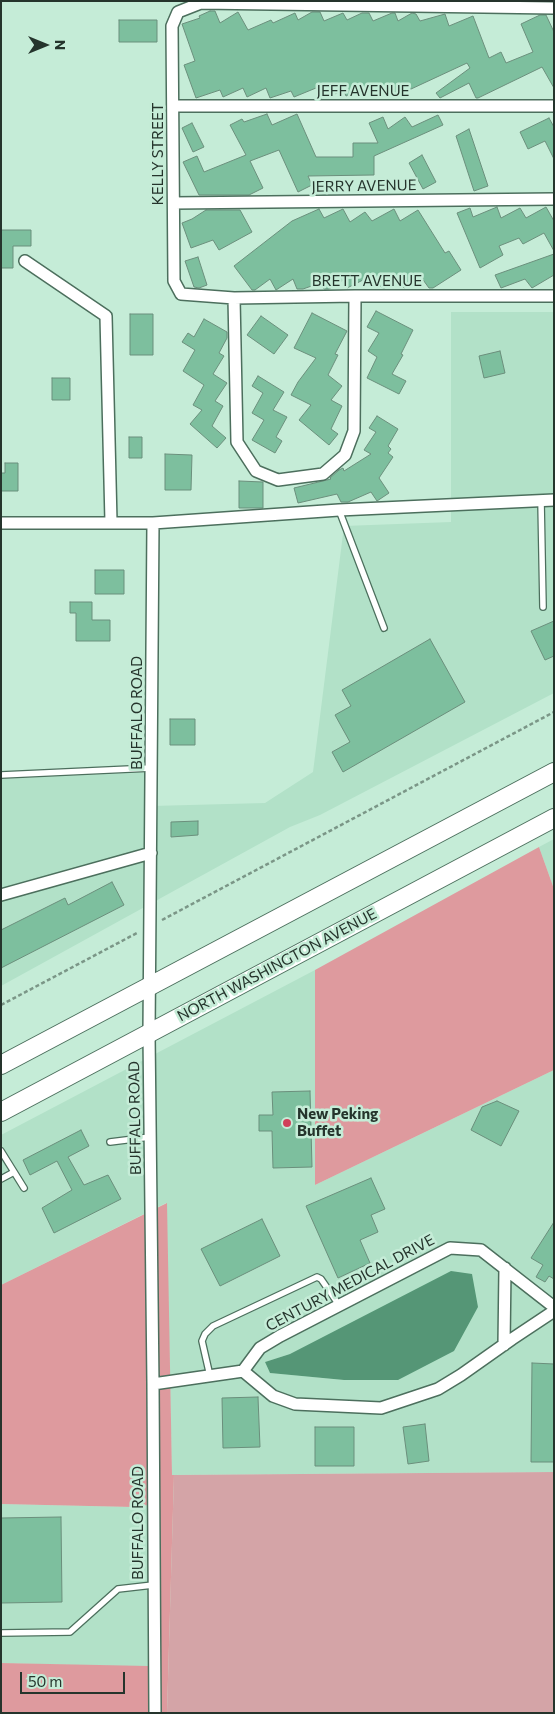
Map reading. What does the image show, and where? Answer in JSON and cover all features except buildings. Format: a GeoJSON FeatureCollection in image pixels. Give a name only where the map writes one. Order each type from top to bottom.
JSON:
{"type":"FeatureCollection","features":[{"type":"Feature","properties":{"kind":"main road"},"geometry":{"type":"LineString","coordinates":[[1,1065],[554,772]]}},
{"type":"Feature","properties":{"kind":"main road","name":"NORTH WASHINGTON AVENUE"},"geometry":{"type":"LineString","coordinates":[[1,1112],[554,818]]}},
{"type":"Feature","properties":{"kind":"street","name":"KELLY STREET"},"geometry":{"type":"LineString","coordinates":[[182,294],[174,281],[172,26],[178,12],[202,3],[313,3]]}},
{"type":"Feature","properties":{"kind":"street"},"geometry":{"type":"LineString","coordinates":[[313,3],[554,8]]}},
{"type":"Feature","properties":{"kind":"street","name":"JEFF AVENUE"},"geometry":{"type":"LineString","coordinates":[[173,106],[554,106]]}},
{"type":"Feature","properties":{"kind":"street","name":"JERRY AVENUE"},"geometry":{"type":"LineString","coordinates":[[174,203],[554,199]]}},
{"type":"Feature","properties":{"kind":"street"},"geometry":{"type":"LineString","coordinates":[[25,261],[106,316],[111,522]]}},
{"type":"Feature","properties":{"kind":"street","name":"BRETT AVENUE"},"geometry":{"type":"LineString","coordinates":[[182,294],[234,298],[554,296]]}},
{"type":"Feature","properties":{"kind":"street"},"geometry":{"type":"LineString","coordinates":[[234,298],[236,442],[256,471],[278,480],[323,474],[345,455],[354,430],[355,296]]}},
{"type":"Feature","properties":{"kind":"street"},"geometry":{"type":"LineString","coordinates":[[1,523],[153,523],[339,510],[554,500]]}},
{"type":"Feature","properties":{"kind":"street","name":"BUFFALO ROAD"},"geometry":{"type":"LineString","coordinates":[[153,523],[151,986],[149,1034],[154,1713]]}},
{"type":"Feature","properties":{"kind":"street"},"geometry":{"type":"LineString","coordinates":[[1,895],[151,853]]}},
{"type":"Feature","properties":{"kind":"street","name":"CENTURY MEDICAL DRIVE"},"geometry":{"type":"LineString","coordinates":[[244,1371],[260,1348],[280,1336],[450,1248],[480,1250],[554,1307]]}},
{"type":"Feature","properties":{"kind":"street"},"geometry":{"type":"LineString","coordinates":[[504,1345],[505,1268]]}},
{"type":"Feature","properties":{"kind":"street"},"geometry":{"type":"LineString","coordinates":[[153,1384],[244,1371],[273,1396],[295,1404],[381,1408],[438,1389],[462,1376],[554,1312]]}},
{"type":"Feature","properties":{"kind":"lane"},"geometry":{"type":"LineString","coordinates":[[541,501],[543,607]]}},
{"type":"Feature","properties":{"kind":"lane"},"geometry":{"type":"LineString","coordinates":[[339,510],[384,628]]}},
{"type":"Feature","properties":{"kind":"lane"},"geometry":{"type":"LineString","coordinates":[[1,775],[152,768]]}},
{"type":"Feature","properties":{"kind":"lane"},"geometry":{"type":"LineString","coordinates":[[110,1142],[150,1138]]}},
{"type":"Feature","properties":{"kind":"lane"},"geometry":{"type":"LineString","coordinates":[[1,1151],[24,1188]]}},
{"type":"Feature","properties":{"kind":"lane"},"geometry":{"type":"LineString","coordinates":[[1,1179],[14,1172]]}},
{"type":"Feature","properties":{"kind":"lane"},"geometry":{"type":"LineString","coordinates":[[210,1376],[202,1341],[205,1334],[213,1326],[317,1276],[322,1279],[339,1305]]}},
{"type":"Feature","properties":{"kind":"lane"},"geometry":{"type":"LineString","coordinates":[[1,1633],[70,1632],[118,1588],[153,1585]]}},
{"type":"Feature","properties":{"kind":"path"},"geometry":{"type":"LineString","coordinates":[[1,1005],[554,712]]}},
{"type":"Feature","properties":{"kind":"shaded area"},"geometry":{"type":"Polygon","coordinates":[[[451,312],[554,312],[554,693],[320,815],[290,827],[1,986],[1,779],[158,772],[152,806],[265,803],[313,772],[344,526],[451,522],[451,312]]]}},
{"type":"Feature","properties":{"kind":"shaded area"},"geometry":{"type":"Polygon","coordinates":[[[554,839],[554,889],[539,847],[554,839]]]}},
{"type":"Feature","properties":{"kind":"shaded area"},"geometry":{"type":"Polygon","coordinates":[[[539,847],[554,889],[554,1070],[315,1185],[315,970],[539,847]]]}},
{"type":"Feature","properties":{"kind":"shaded area"},"geometry":{"type":"Polygon","coordinates":[[[315,970],[315,1185],[554,1070],[554,1472],[172,1475],[166,1203],[1,1285],[1,1135],[315,970]],[[290,1354],[265,1362],[270,1373],[344,1380],[398,1380],[290,1354]]]}},
{"type":"Feature","properties":{"kind":"shaded area"},"geometry":{"type":"Polygon","coordinates":[[[167,1203],[172,1475],[174,1475],[167,1713],[1,1713],[1,1663],[148,1666],[148,1505],[133,1507],[1,1504],[1,1285],[167,1203]]]}},
{"type":"Feature","properties":{"kind":"shaded area"},"geometry":{"type":"Polygon","coordinates":[[[451,1271],[472,1274],[478,1307],[454,1351],[398,1380],[344,1380],[270,1373],[265,1362],[290,1354],[451,1271]]]}},
{"type":"Feature","properties":{"kind":"shaded area"},"geometry":{"type":"Polygon","coordinates":[[[554,1472],[554,1713],[167,1713],[174,1475],[554,1472]]]}},
{"type":"Feature","properties":{"kind":"shaded area"},"geometry":{"type":"Polygon","coordinates":[[[1,1504],[133,1507],[148,1504],[148,1667],[1,1663],[1,1504]]]}},
{"type":"Feature","properties":{"kind":"place","name":"New Peking Buffet"},"geometry":{"type":"Point","coordinates":[287,1123]}}]}
